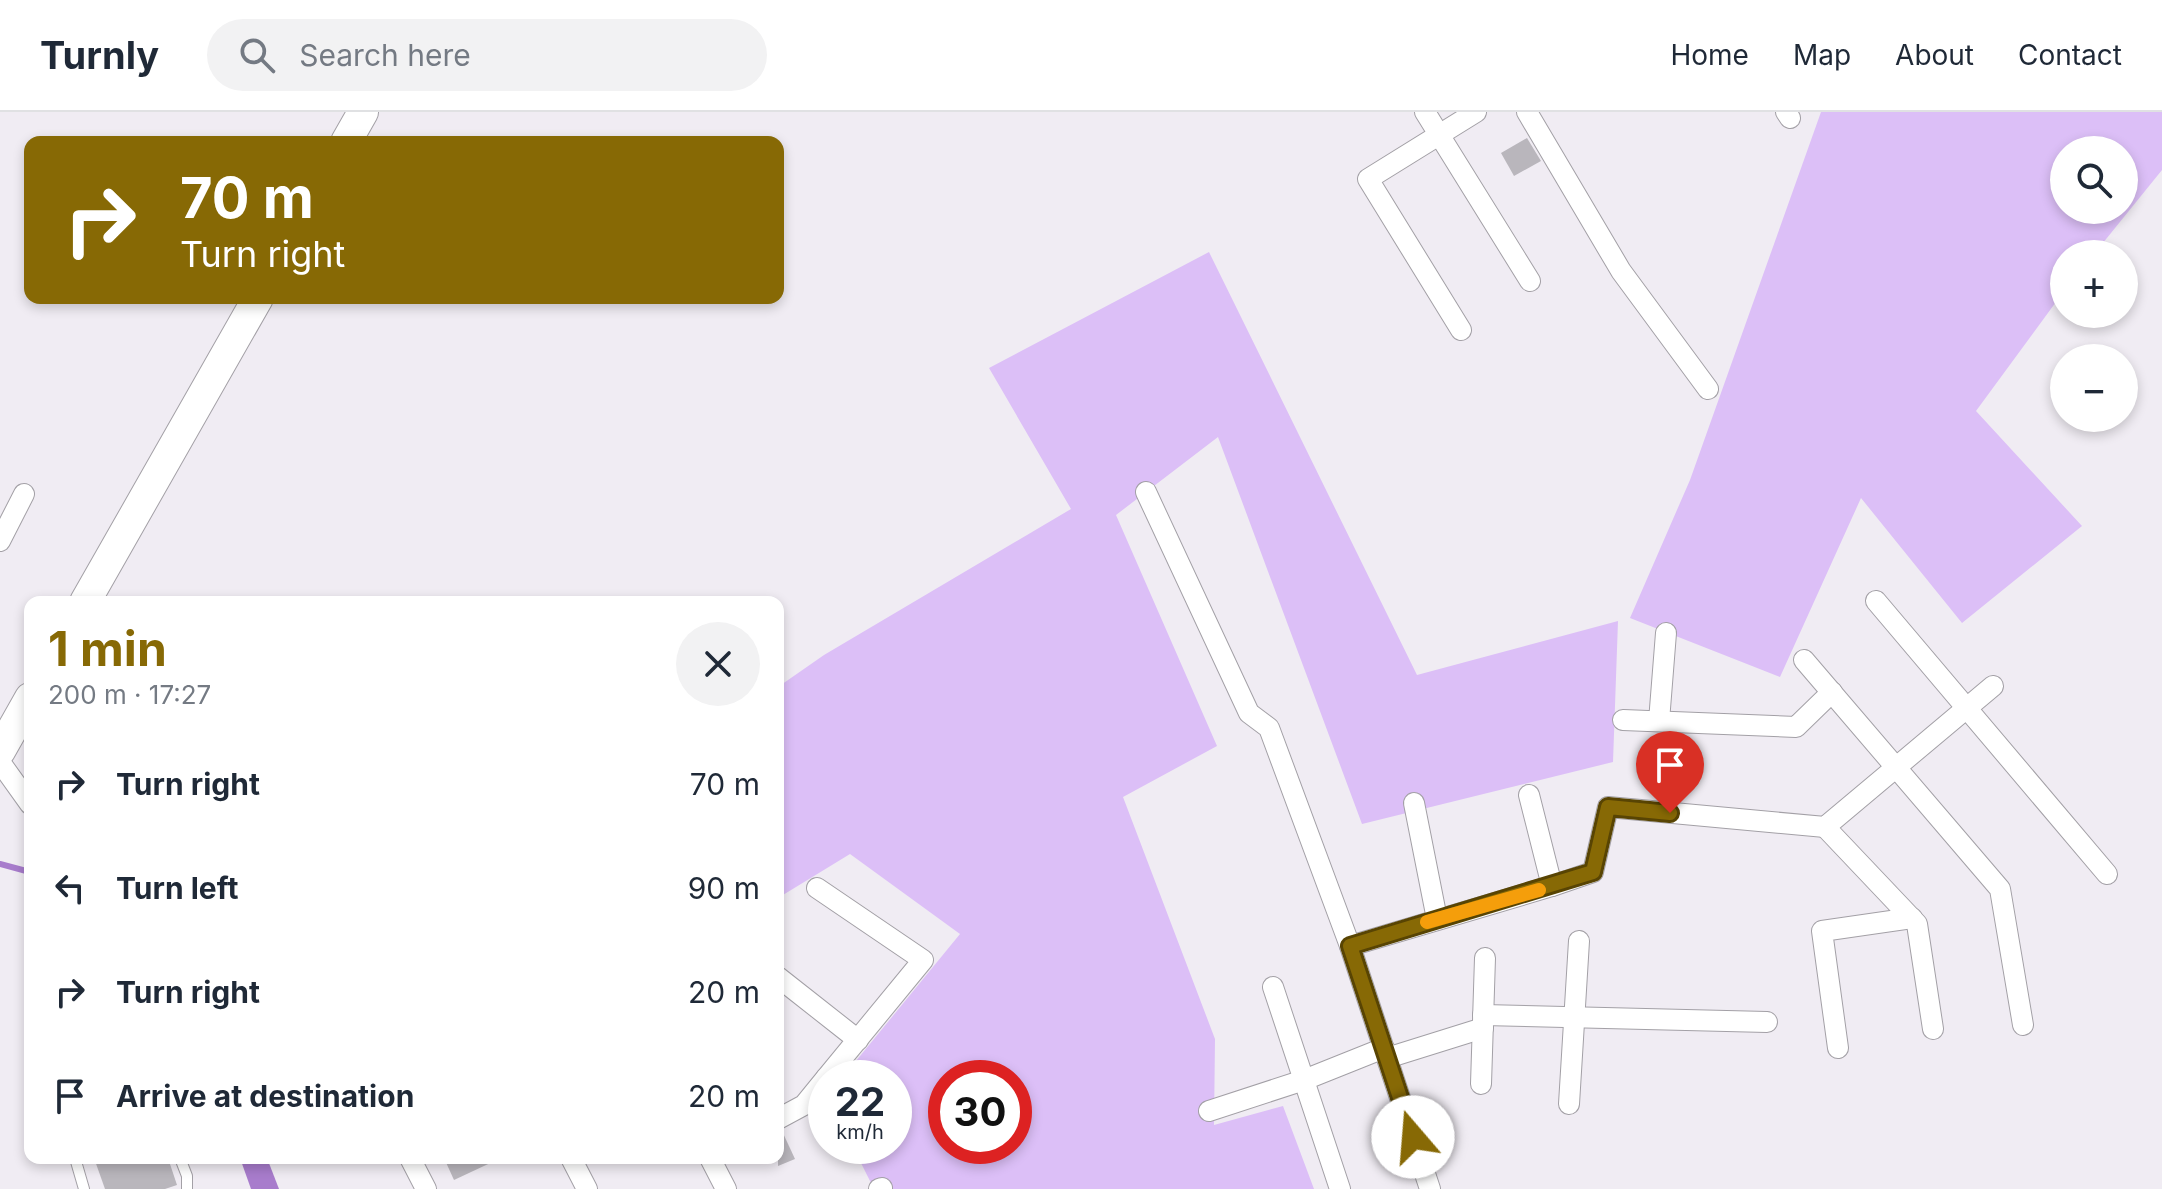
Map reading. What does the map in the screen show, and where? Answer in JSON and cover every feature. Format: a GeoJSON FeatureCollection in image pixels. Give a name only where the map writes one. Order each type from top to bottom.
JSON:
{"type":"FeatureCollection","features":[{"type":"Feature","properties":{"kind":"street"},"geometry":{"type":"LineString","coordinates":[[349,136],[363,112]]}},
{"type":"Feature","properties":{"kind":"street"},"geometry":{"type":"LineString","coordinates":[[1425,112],[1530,281]]}},
{"type":"Feature","properties":{"kind":"street"},"geometry":{"type":"LineString","coordinates":[[1461,330],[1368,179],[1476,112]]}},
{"type":"Feature","properties":{"kind":"street"},"geometry":{"type":"LineString","coordinates":[[1527,112],[1621,271],[1708,389]]}},
{"type":"Feature","properties":{"kind":"street"},"geometry":{"type":"LineString","coordinates":[[88,596],[255,304]]}},
{"type":"Feature","properties":{"kind":"street"},"geometry":{"type":"LineString","coordinates":[[1146,492],[1249,713],[1269,728],[1350,946],[1430,1189]]}},
{"type":"Feature","properties":{"kind":"street"},"geometry":{"type":"LineString","coordinates":[[0,541],[24,494]]}},
{"type":"Feature","properties":{"kind":"street"},"geometry":{"type":"LineString","coordinates":[[1876,601],[2107,874]]}},
{"type":"Feature","properties":{"kind":"street"},"geometry":{"type":"LineString","coordinates":[[1659,721],[1666,633]]}},
{"type":"Feature","properties":{"kind":"street"},"geometry":{"type":"LineString","coordinates":[[1804,660],[2000,889],[2023,1025]]}},
{"type":"Feature","properties":{"kind":"street"},"geometry":{"type":"LineString","coordinates":[[1825,827],[1993,686]]}},
{"type":"Feature","properties":{"kind":"street"},"geometry":{"type":"LineString","coordinates":[[1623,720],[1796,727],[1832,692]]}},
{"type":"Feature","properties":{"kind":"street"},"geometry":{"type":"LineString","coordinates":[[4,738],[24,707]]}},
{"type":"Feature","properties":{"kind":"street"},"geometry":{"type":"LineString","coordinates":[[0,762],[24,796]]}},
{"type":"Feature","properties":{"kind":"street"},"geometry":{"type":"LineString","coordinates":[[1529,795],[1552,886]]}},
{"type":"Feature","properties":{"kind":"street"},"geometry":{"type":"LineString","coordinates":[[1414,803],[1437,919]]}},
{"type":"Feature","properties":{"kind":"street"},"geometry":{"type":"LineString","coordinates":[[1350,946],[1593,872],[1608,807],[1825,827],[1917,924],[1933,1029]]}},
{"type":"Feature","properties":{"kind":"street"},"geometry":{"type":"LineString","coordinates":[[817,888],[923,960],[841,1060]]}},
{"type":"Feature","properties":{"kind":"street"},"geometry":{"type":"LineString","coordinates":[[1838,1048],[1822,931],[1912,918]]}},
{"type":"Feature","properties":{"kind":"street"},"geometry":{"type":"LineString","coordinates":[[1569,1104],[1579,941]]}},
{"type":"Feature","properties":{"kind":"street"},"geometry":{"type":"LineString","coordinates":[[1481,1084],[1485,958]]}},
{"type":"Feature","properties":{"kind":"street"},"geometry":{"type":"LineString","coordinates":[[784,982],[858,1040]]}},
{"type":"Feature","properties":{"kind":"street"},"geometry":{"type":"LineString","coordinates":[[1273,987],[1340,1189]]}},
{"type":"Feature","properties":{"kind":"street"},"geometry":{"type":"LineString","coordinates":[[1209,1111],[1483,1022],[1574,1018],[1767,1022]]}},
{"type":"Feature","properties":{"kind":"street"},"geometry":{"type":"LineString","coordinates":[[784,1116],[808,1100]]}},
{"type":"Feature","properties":{"kind":"street"},"geometry":{"type":"LineString","coordinates":[[413,1164],[423,1188]]}},
{"type":"Feature","properties":{"kind":"street"},"geometry":{"type":"LineString","coordinates":[[574,1164],[587,1189]]}},
{"type":"Feature","properties":{"kind":"street"},"geometry":{"type":"LineString","coordinates":[[713,1164],[726,1189]]}},
{"type":"Feature","properties":{"kind":"lane"},"geometry":{"type":"LineString","coordinates":[[77,1164],[84,1189]]}},
{"type":"Feature","properties":{"kind":"lane"},"geometry":{"type":"LineString","coordinates":[[182,1164],[187,1189]]}},
{"type":"Feature","properties":{"kind":"shaded area"},"geometry":{"type":"Polygon","coordinates":[[[1821,112],[2162,112],[2162,170],[2138,200],[2138,136],[2050,136],[2050,224],[2118,224],[2105,240],[2050,240],[2050,310],[1976,411],[2082,526],[1962,623],[1861,498],[1780,677],[1630,618],[1690,480],[1821,112]]]}},
{"type":"Feature","properties":{"kind":"shaded area"},"geometry":{"type":"Polygon","coordinates":[[[1209,252],[1417,675],[1618,621],[1613,762],[1362,824],[1218,437],[1116,515],[1217,746],[1123,797],[1215,1039],[1214,1125],[1283,1106],[1314,1189],[874,1189],[862,1164],[912,1164],[912,1060],[857,1060],[960,934],[850,854],[784,894],[784,683],[824,655],[1071,509],[989,368],[1209,252]]]}},
{"type":"Feature","properties":{"kind":"shaded area"},"geometry":{"type":"Polygon","coordinates":[[[242,1164],[269,1164],[279,1189],[251,1189],[242,1164]]]}},
{"type":"Feature","properties":{"kind":"building"},"geometry":{"type":"Polygon","coordinates":[[[1527,138],[1541,161],[1514,176],[1501,153],[1527,138]]]}},
{"type":"Feature","properties":{"kind":"building"},"geometry":{"type":"Polygon","coordinates":[[[784,1135],[795,1159],[784,1164],[784,1135]]]}},
{"type":"Feature","properties":{"kind":"building"},"geometry":{"type":"Polygon","coordinates":[[[96,1164],[170,1164],[177,1185],[165,1189],[105,1189],[96,1164]]]}},
{"type":"Feature","properties":{"kind":"building"},"geometry":{"type":"Polygon","coordinates":[[[447,1164],[488,1164],[454,1180],[447,1164]]]}},
{"type":"Feature","properties":{"kind":"waterway"},"geometry":{"type":"LineString","coordinates":[[0,864],[24,870]]}},
{"type":"Feature","properties":{"kind":"slow traffic"},"geometry":{"type":"LineString","coordinates":[[1427,922],[1539,890]]}},
{"type":"Feature","properties":{"kind":"route"},"geometry":{"type":"LineString","coordinates":[[1413,1137],[1350,946],[1593,872],[1608,807],[1670,813]]}}]}
